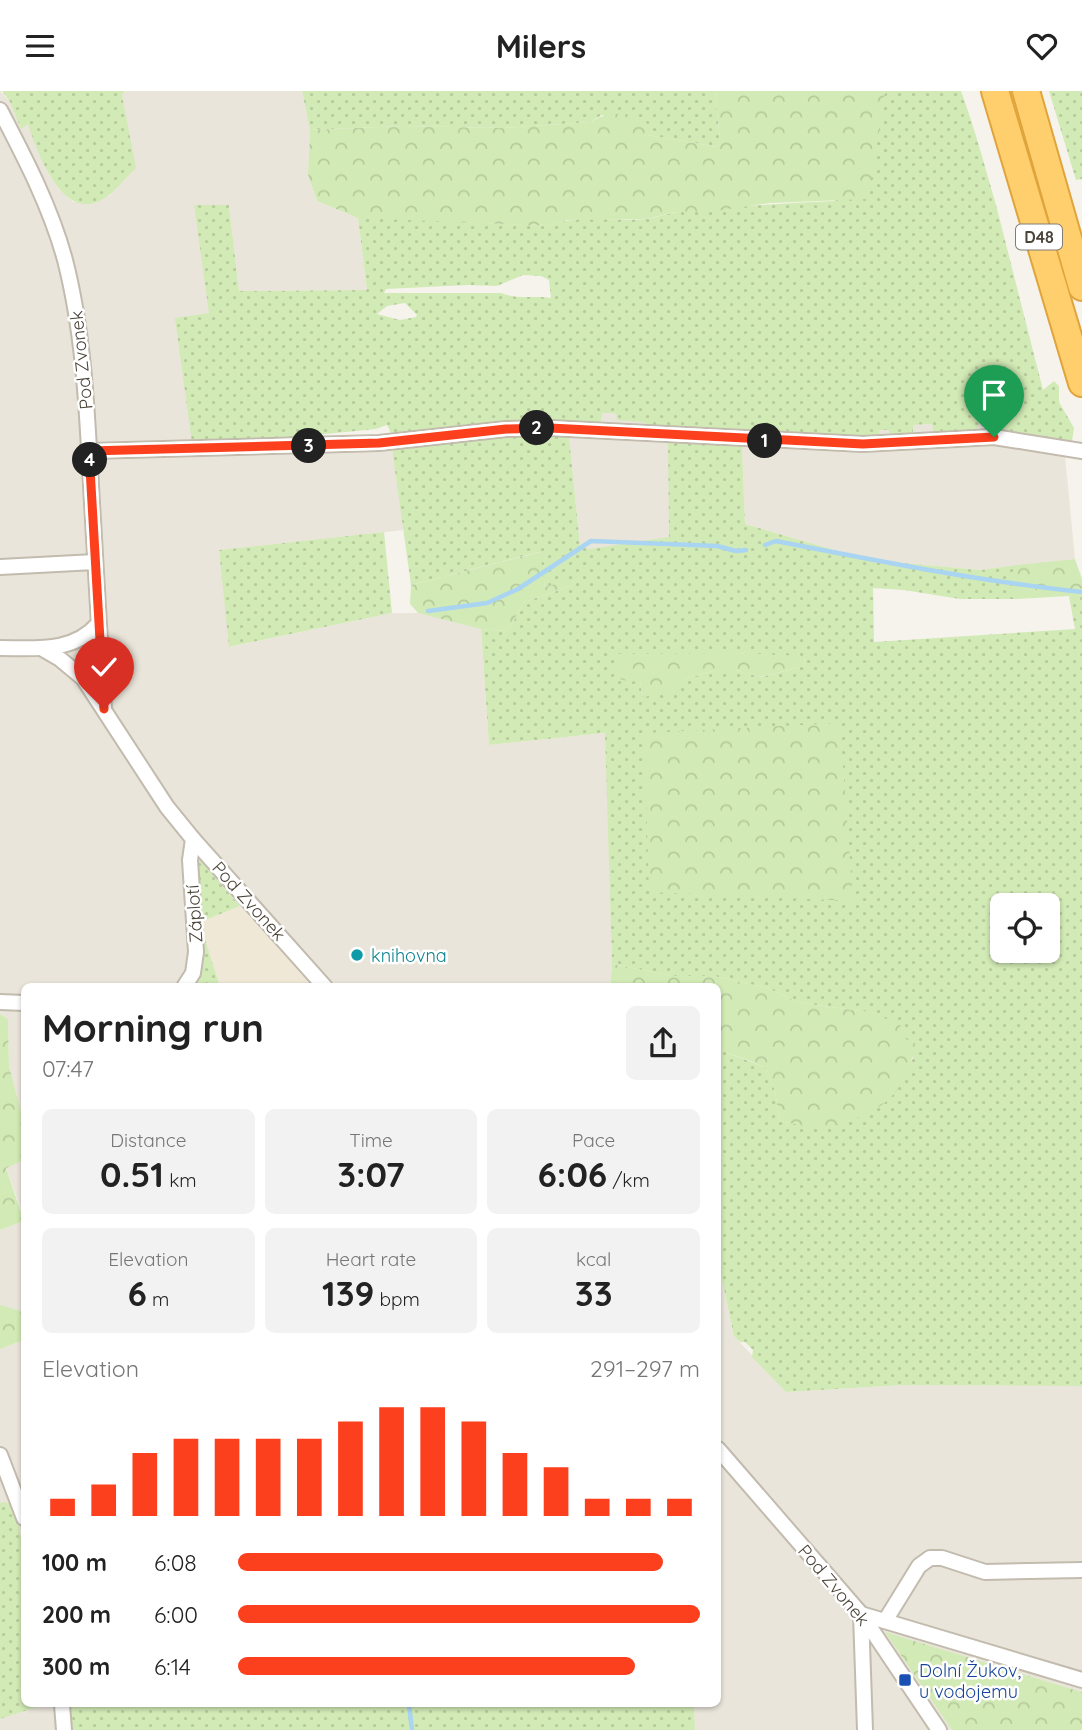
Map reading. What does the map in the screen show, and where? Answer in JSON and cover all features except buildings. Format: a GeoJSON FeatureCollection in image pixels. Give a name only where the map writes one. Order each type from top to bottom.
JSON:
{"type":"FeatureCollection","features":[{"type":"Feature","properties":{"kind":"highway","name":"D48"},"geometry":{"type":"LineString","coordinates":[[995,91],[1082,383]]}},
{"type":"Feature","properties":{"kind":"highway","name":"D48"},"geometry":{"type":"LineString","coordinates":[[1026,91],[1082,287]]}},
{"type":"Feature","properties":{"kind":"street","name":"Pod Zvonek"},"geometry":{"type":"LineString","coordinates":[[0,110],[28,163],[65,258],[82,349],[104,709]]}},
{"type":"Feature","properties":{"kind":"street"},"geometry":{"type":"LineString","coordinates":[[89,451],[379,443],[506,429],[550,428],[863,444],[994,437],[1082,451]]}},
{"type":"Feature","properties":{"kind":"street"},"geometry":{"type":"LineString","coordinates":[[0,567],[95,562]]}},
{"type":"Feature","properties":{"kind":"street"},"geometry":{"type":"LineString","coordinates":[[0,648],[70,645],[88,636],[98,624]]}},
{"type":"Feature","properties":{"kind":"street","name":"Pod Zvonek"},"geometry":{"type":"LineString","coordinates":[[41,648],[83,678],[167,807],[321,983]]}},
{"type":"Feature","properties":{"kind":"street","name":"Záplotí"},"geometry":{"type":"LineString","coordinates":[[187,983],[193,973],[196,953],[190,860],[193,839]]}},
{"type":"Feature","properties":{"kind":"street"},"geometry":{"type":"LineString","coordinates":[[0,1002],[21,1003]]}},
{"type":"Feature","properties":{"kind":"street","name":"Pod Zvonek"},"geometry":{"type":"LineString","coordinates":[[721,1452],[861,1614],[939,1730]]}},
{"type":"Feature","properties":{"kind":"street"},"geometry":{"type":"LineString","coordinates":[[0,1455],[21,1510]]}},
{"type":"Feature","properties":{"kind":"street"},"geometry":{"type":"LineString","coordinates":[[885,1621],[919,1566],[930,1559],[942,1558],[985,1572],[1082,1570]]}},
{"type":"Feature","properties":{"kind":"street"},"geometry":{"type":"LineString","coordinates":[[864,1730],[861,1614],[1082,1680]]}},
{"type":"Feature","properties":{"kind":"street"},"geometry":{"type":"LineString","coordinates":[[62,1707],[64,1730]]}},
{"type":"Feature","properties":{"kind":"shaded area"},"geometry":{"type":"Polygon","coordinates":[[[0,91],[10,102],[21,128],[28,123],[49,175],[73,202],[109,196],[135,168],[122,95],[125,91],[302,91],[310,130],[308,175],[317,201],[358,218],[367,290],[239,291],[229,205],[209,314],[176,318],[255,441],[290,437],[392,449],[404,530],[219,550],[230,647],[392,613],[418,613],[459,621],[481,629],[489,745],[606,733],[610,983],[309,983],[199,860],[197,873],[203,921],[203,960],[194,983],[21,983],[21,1112],[9,1066],[8,1019],[0,1014],[0,91]]]}},
{"type":"Feature","properties":{"kind":"shaded area"},"geometry":{"type":"Polygon","coordinates":[[[601,413],[616,413],[653,426],[879,439],[880,429],[913,436],[913,425],[987,421],[991,431],[1081,443],[1082,458],[1065,456],[1075,559],[981,570],[869,560],[745,524],[742,446],[669,442],[669,538],[589,549],[580,546],[569,436],[601,413]]]}},
{"type":"Feature","properties":{"kind":"shaded area"},"geometry":{"type":"Polygon","coordinates":[[[240,906],[309,983],[219,983],[204,936],[203,921],[240,906]]]}},
{"type":"Feature","properties":{"kind":"shaded area"},"geometry":{"type":"Polygon","coordinates":[[[21,1161],[21,1210],[6,1167],[21,1161]]]}},
{"type":"Feature","properties":{"kind":"shaded area"},"geometry":{"type":"Polygon","coordinates":[[[21,1222],[21,1313],[0,1305],[0,1230],[21,1222]]]}},
{"type":"Feature","properties":{"kind":"shaded area"},"geometry":{"type":"Polygon","coordinates":[[[721,1275],[734,1336],[786,1392],[904,1385],[1082,1386],[1082,1692],[887,1633],[952,1730],[695,1730],[694,1707],[721,1707],[721,1275]]]}},
{"type":"Feature","properties":{"kind":"shaded area"},"geometry":{"type":"Polygon","coordinates":[[[21,1341],[21,1531],[0,1503],[0,1349],[21,1341]]]}},
{"type":"Feature","properties":{"kind":"shaded area"},"geometry":{"type":"Polygon","coordinates":[[[37,1707],[55,1707],[58,1730],[0,1730],[0,1719],[37,1707]]]}},
{"type":"Feature","properties":{"kind":"green space"},"geometry":{"type":"Polygon","coordinates":[[[2,91],[125,91],[122,95],[136,168],[109,195],[93,203],[79,203],[67,196],[56,184],[46,169],[28,124],[21,129],[10,102],[2,91]]]}},
{"type":"Feature","properties":{"kind":"green space"},"geometry":{"type":"Polygon","coordinates":[[[302,91],[715,91],[720,141],[717,147],[648,135],[602,115],[590,122],[504,128],[402,126],[310,130],[302,91]]]}},
{"type":"Feature","properties":{"kind":"green space"},"geometry":{"type":"Polygon","coordinates":[[[715,91],[885,91],[869,199],[770,203],[715,211],[675,212],[647,219],[567,220],[549,226],[358,218],[317,201],[308,175],[310,130],[402,126],[504,128],[590,122],[619,114],[648,124],[648,135],[717,147],[720,141],[715,91]]]}},
{"type":"Feature","properties":{"kind":"green space"},"geometry":{"type":"Polygon","coordinates":[[[885,91],[961,91],[996,205],[1043,390],[1054,381],[1059,386],[1059,402],[1074,428],[1072,441],[991,431],[987,421],[979,423],[976,433],[934,435],[932,424],[913,425],[913,437],[890,438],[889,430],[880,430],[879,439],[653,426],[617,420],[616,413],[602,413],[600,424],[513,421],[392,435],[387,425],[376,429],[255,441],[192,443],[175,318],[209,313],[194,205],[229,205],[239,291],[367,290],[358,218],[361,217],[549,226],[572,220],[634,220],[678,212],[835,201],[877,132],[885,91]],[[523,275],[497,286],[386,289],[384,293],[501,293],[551,298],[549,280],[541,276],[523,275]],[[405,303],[387,306],[377,314],[400,320],[416,317],[405,303]]]}},
{"type":"Feature","properties":{"kind":"green space"},"geometry":{"type":"Polygon","coordinates":[[[1049,91],[1082,91],[1082,179],[1076,180],[1049,91]]]}},
{"type":"Feature","properties":{"kind":"green space"},"geometry":{"type":"Polygon","coordinates":[[[507,434],[569,436],[580,546],[589,549],[669,537],[668,442],[742,446],[745,524],[869,560],[981,570],[1017,565],[1017,599],[960,599],[873,588],[874,642],[1075,629],[1069,596],[1082,588],[1082,1386],[904,1385],[786,1392],[752,1357],[753,1350],[734,1336],[721,1275],[721,1049],[766,1068],[775,1091],[780,1121],[811,1125],[839,1123],[866,1113],[902,1081],[913,1058],[904,1038],[868,1012],[801,1003],[767,988],[714,976],[672,976],[612,964],[605,733],[489,745],[481,629],[508,631],[524,602],[574,585],[573,580],[545,587],[539,552],[411,585],[392,449],[507,434]],[[735,653],[640,682],[643,697],[685,679],[716,670],[735,670],[761,677],[804,666],[805,657],[735,653]]]}},
{"type":"Feature","properties":{"kind":"green space"},"geometry":{"type":"Polygon","coordinates":[[[384,532],[392,613],[229,647],[219,550],[384,532]]]}},
{"type":"Feature","properties":{"kind":"green space"},"geometry":{"type":"Polygon","coordinates":[[[540,552],[545,587],[573,579],[574,585],[524,602],[508,631],[481,629],[418,613],[410,604],[411,585],[540,552]]]}},
{"type":"Feature","properties":{"kind":"green space"},"geometry":{"type":"Polygon","coordinates":[[[1075,559],[1082,579],[1082,588],[1069,596],[1017,599],[1017,565],[1075,559]]]}},
{"type":"Feature","properties":{"kind":"green space"},"geometry":{"type":"Polygon","coordinates":[[[735,653],[805,656],[804,666],[760,677],[735,670],[716,670],[685,679],[675,692],[643,697],[640,682],[622,680],[615,673],[616,654],[735,653]]]}},
{"type":"Feature","properties":{"kind":"green space"},"geometry":{"type":"Polygon","coordinates":[[[840,723],[853,901],[649,892],[644,733],[840,723]]]}},
{"type":"Feature","properties":{"kind":"green space"},"geometry":{"type":"Polygon","coordinates":[[[199,859],[240,906],[203,921],[197,873],[199,859]]]}},
{"type":"Feature","properties":{"kind":"green space"},"geometry":{"type":"Polygon","coordinates":[[[204,936],[219,983],[194,983],[203,960],[204,936]]]}},
{"type":"Feature","properties":{"kind":"green space"},"geometry":{"type":"Polygon","coordinates":[[[612,964],[672,976],[714,976],[767,988],[801,1003],[868,1012],[900,1024],[904,1038],[916,1044],[915,1050],[899,1087],[884,1103],[868,1113],[824,1126],[780,1121],[775,1091],[766,1068],[721,1049],[721,983],[610,983],[612,964]]]}},
{"type":"Feature","properties":{"kind":"green space"},"geometry":{"type":"Polygon","coordinates":[[[0,1014],[8,1019],[9,1066],[21,1112],[21,1161],[6,1168],[21,1212],[21,1222],[0,1230],[0,1014]]]}},
{"type":"Feature","properties":{"kind":"green space"},"geometry":{"type":"Polygon","coordinates":[[[0,1305],[21,1311],[21,1341],[0,1349],[0,1305]]]}},
{"type":"Feature","properties":{"kind":"green space"},"geometry":{"type":"Polygon","coordinates":[[[0,1503],[14,1506],[21,1536],[21,1707],[37,1707],[0,1719],[0,1503]]]}},
{"type":"Feature","properties":{"kind":"green space"},"geometry":{"type":"Polygon","coordinates":[[[885,1632],[1082,1692],[1082,1730],[952,1730],[885,1632]]]}},
{"type":"Feature","properties":{"kind":"green space"},"geometry":{"type":"Polygon","coordinates":[[[69,1707],[694,1707],[695,1730],[71,1730],[69,1707]]]}},
{"type":"Feature","properties":{"kind":"waterway"},"geometry":{"type":"LineString","coordinates":[[428,611],[487,603],[518,589],[591,541],[717,546],[736,551],[746,550]]}},
{"type":"Feature","properties":{"kind":"waterway"},"geometry":{"type":"LineString","coordinates":[[765,545],[776,541],[967,576],[1082,592]]}},
{"type":"Feature","properties":{"kind":"waterway"},"geometry":{"type":"LineString","coordinates":[[409,1707],[412,1730]]}},
{"type":"Feature","properties":{"kind":"place","name":"knihovna"},"geometry":{"type":"Point","coordinates":[357,955]}},
{"type":"Feature","properties":{"kind":"place","name":"Dolní Žukov, u vodojemu"},"geometry":{"type":"Point","coordinates":[905,1680]}},
{"type":"Feature","properties":{"kind":"route"},"geometry":{"type":"LineString","coordinates":[[104,709],[89,451],[379,443],[506,429],[550,428],[863,444],[994,437]]}}]}
